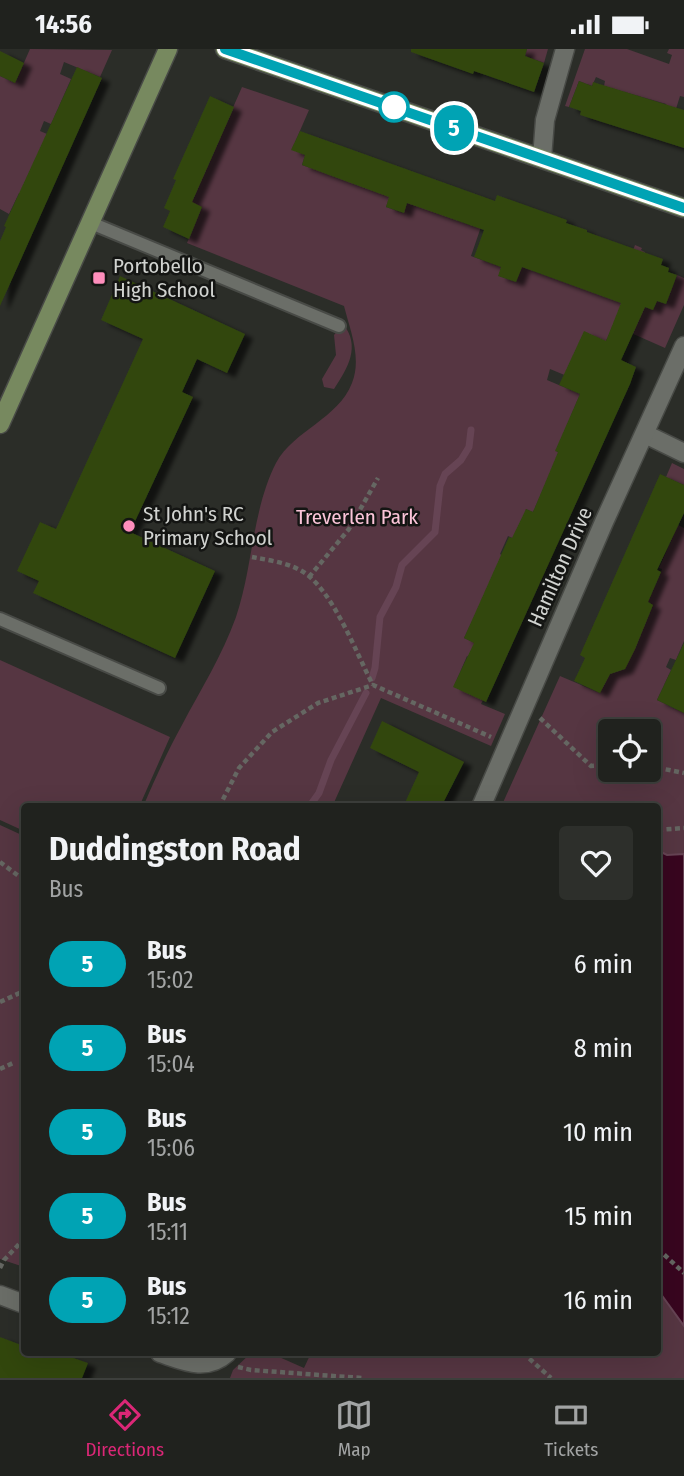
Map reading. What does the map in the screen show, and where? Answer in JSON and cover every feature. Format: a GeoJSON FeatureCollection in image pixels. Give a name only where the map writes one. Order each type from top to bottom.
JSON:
{"type":"FeatureCollection","features":[{"type":"Feature","properties":{"kind":"street"},"geometry":{"type":"LineString","coordinates":[[0,424],[168,49]]}},
{"type":"Feature","properties":{"kind":"street"},"geometry":{"type":"LineString","coordinates":[[225,49],[684,208]]}},
{"type":"Feature","properties":{"kind":"street"},"geometry":{"type":"LineString","coordinates":[[542,158],[545,120],[565,49]]}},
{"type":"Feature","properties":{"kind":"street","name":"Hamilton Drive"},"geometry":{"type":"LineString","coordinates":[[483,803],[684,346]]}},
{"type":"Feature","properties":{"kind":"street"},"geometry":{"type":"LineString","coordinates":[[645,434],[684,453]]}},
{"type":"Feature","properties":{"kind":"street"},"geometry":{"type":"LineString","coordinates":[[0,1295],[21,1303]]}},
{"type":"Feature","properties":{"kind":"street"},"geometry":{"type":"LineString","coordinates":[[170,1356],[198,1364],[213,1362],[223,1356]]}},
{"type":"Feature","properties":{"kind":"lane"},"geometry":{"type":"LineString","coordinates":[[90,223],[339,326]]}},
{"type":"Feature","properties":{"kind":"lane"},"geometry":{"type":"LineString","coordinates":[[0,619],[159,688]]}},
{"type":"Feature","properties":{"kind":"path"},"geometry":{"type":"LineString","coordinates":[[309,577],[349,529],[378,478]]}},
{"type":"Feature","properties":{"kind":"path"},"geometry":{"type":"LineString","coordinates":[[252,557],[275,561],[300,570],[322,588],[373,685],[507,745]]}},
{"type":"Feature","properties":{"kind":"path"},"geometry":{"type":"LineString","coordinates":[[221,803],[239,768],[272,732],[318,703],[373,685]]}},
{"type":"Feature","properties":{"kind":"path"},"geometry":{"type":"LineString","coordinates":[[526,701],[591,766],[598,766]]}},
{"type":"Feature","properties":{"kind":"path"},"geometry":{"type":"LineString","coordinates":[[661,768],[684,773]]}},
{"type":"Feature","properties":{"kind":"path"},"geometry":{"type":"LineString","coordinates":[[661,830],[684,828]]}},
{"type":"Feature","properties":{"kind":"path"},"geometry":{"type":"LineString","coordinates":[[0,862],[21,878]]}},
{"type":"Feature","properties":{"kind":"path"},"geometry":{"type":"LineString","coordinates":[[0,1002],[21,992]]}},
{"type":"Feature","properties":{"kind":"path"},"geometry":{"type":"LineString","coordinates":[[0,1069],[13,1063]]}},
{"type":"Feature","properties":{"kind":"path"},"geometry":{"type":"LineString","coordinates":[[0,1268],[21,1242]]}},
{"type":"Feature","properties":{"kind":"path"},"geometry":{"type":"LineString","coordinates":[[661,1252],[684,1273]]}},
{"type":"Feature","properties":{"kind":"path"},"geometry":{"type":"LineString","coordinates":[[223,1356],[235,1366],[251,1370],[362,1378]]}},
{"type":"Feature","properties":{"kind":"path"},"geometry":{"type":"LineString","coordinates":[[526,1356],[551,1378]]}},
{"type":"Feature","properties":{"kind":"green space"},"geometry":{"type":"Polygon","coordinates":[[[30,49],[112,50],[100,77],[64,62],[60,74],[71,79],[51,124],[44,121],[40,131],[47,134],[40,203],[19,193],[9,214],[0,209],[0,76],[15,83],[30,49]]]}},
{"type":"Feature","properties":{"kind":"green space"},"geometry":{"type":"Polygon","coordinates":[[[527,49],[548,49],[544,63],[525,56],[527,49]]]}},
{"type":"Feature","properties":{"kind":"green space"},"geometry":{"type":"Polygon","coordinates":[[[585,49],[627,49],[669,64],[672,55],[667,53],[669,49],[684,49],[684,97],[680,96],[671,125],[666,104],[604,86],[605,81],[596,77],[592,86],[579,81],[569,107],[565,106],[585,49]]]}},
{"type":"Feature","properties":{"kind":"green space","name":"Treverlen Park"},"geometry":{"type":"Polygon","coordinates":[[[242,87],[309,110],[292,149],[305,155],[302,165],[390,195],[386,207],[403,213],[408,201],[469,225],[483,221],[471,256],[501,267],[499,276],[516,282],[524,258],[533,271],[615,300],[635,245],[645,252],[631,291],[640,305],[653,310],[657,301],[666,304],[677,275],[684,278],[684,305],[665,348],[613,325],[606,341],[579,381],[550,369],[547,380],[580,394],[556,451],[559,453],[533,512],[526,509],[519,541],[508,536],[500,554],[503,556],[464,638],[501,655],[495,669],[467,656],[454,686],[483,700],[481,704],[505,714],[491,746],[381,698],[334,803],[145,803],[171,745],[218,659],[236,617],[257,519],[276,463],[293,442],[337,406],[352,383],[356,364],[344,306],[187,243],[202,207],[187,200],[217,144],[242,87]]]}},
{"type":"Feature","properties":{"kind":"green space"},"geometry":{"type":"Polygon","coordinates":[[[343,324],[351,340],[351,357],[334,389],[324,387],[322,379],[336,355],[334,335],[343,324]]]}},
{"type":"Feature","properties":{"kind":"green space"},"geometry":{"type":"Polygon","coordinates":[[[672,463],[684,469],[684,485],[666,477],[672,463]]]}},
{"type":"Feature","properties":{"kind":"green space"},"geometry":{"type":"Polygon","coordinates":[[[678,525],[684,528],[684,641],[676,660],[670,658],[666,667],[671,670],[657,700],[684,713],[684,1378],[230,1378],[233,1370],[248,1356],[277,1356],[304,1368],[310,1356],[661,1356],[661,803],[503,803],[560,676],[600,693],[612,667],[625,669],[653,605],[648,602],[678,525]]]}},
{"type":"Feature","properties":{"kind":"green space"},"geometry":{"type":"Polygon","coordinates":[[[0,660],[170,737],[141,803],[21,803],[21,830],[0,820],[0,660]]]}},
{"type":"Feature","properties":{"kind":"green space"},"geometry":{"type":"Polygon","coordinates":[[[0,825],[21,835],[21,1266],[0,1259],[0,825]]]}},
{"type":"Feature","properties":{"kind":"shaded area"},"geometry":{"type":"Polygon","coordinates":[[[661,852],[667,855],[684,854],[684,1326],[661,1294],[661,852]]]}},
{"type":"Feature","properties":{"kind":"building"},"geometry":{"type":"Polygon","coordinates":[[[411,49],[527,49],[525,56],[544,63],[534,92],[474,71],[473,74],[411,52],[411,49]]]}},
{"type":"Feature","properties":{"kind":"building"},"geometry":{"type":"Polygon","coordinates":[[[0,51],[24,63],[15,83],[0,76],[0,51]]]}},
{"type":"Feature","properties":{"kind":"building"},"geometry":{"type":"Polygon","coordinates":[[[77,67],[102,78],[0,306],[0,241],[6,227],[4,226],[77,67]]]}},
{"type":"Feature","properties":{"kind":"building"},"geometry":{"type":"Polygon","coordinates":[[[579,81],[592,86],[593,82],[684,110],[684,148],[580,115],[581,111],[569,107],[579,81]]]}},
{"type":"Feature","properties":{"kind":"building"},"geometry":{"type":"Polygon","coordinates":[[[210,96],[234,107],[192,202],[202,207],[189,239],[163,227],[170,211],[164,208],[176,180],[173,179],[210,96]]]}},
{"type":"Feature","properties":{"kind":"building"},"geometry":{"type":"Polygon","coordinates":[[[300,131],[495,201],[497,195],[567,220],[566,223],[587,232],[663,259],[661,265],[669,268],[668,272],[677,275],[666,304],[657,301],[653,310],[645,307],[621,360],[636,367],[630,384],[486,702],[453,687],[474,643],[464,638],[509,537],[512,538],[526,509],[533,512],[558,452],[555,451],[580,394],[559,385],[584,331],[606,341],[621,303],[522,267],[516,282],[498,276],[501,267],[474,257],[484,230],[407,203],[404,213],[386,207],[389,197],[302,165],[305,155],[291,150],[300,131]]]}},
{"type":"Feature","properties":{"kind":"building"},"geometry":{"type":"Polygon","coordinates":[[[120,276],[245,334],[227,373],[197,359],[182,392],[193,397],[130,532],[215,571],[175,658],[33,593],[39,581],[17,571],[40,522],[56,529],[143,339],[101,320],[120,276]]]}},
{"type":"Feature","properties":{"kind":"building"},"geometry":{"type":"Polygon","coordinates":[[[660,474],[684,485],[684,513],[657,570],[661,572],[648,602],[653,605],[635,649],[625,669],[610,674],[600,693],[574,681],[585,658],[580,655],[660,474]]]}},
{"type":"Feature","properties":{"kind":"building"},"geometry":{"type":"Polygon","coordinates":[[[684,643],[684,713],[657,700],[684,643]]]}},
{"type":"Feature","properties":{"kind":"building"},"geometry":{"type":"Polygon","coordinates":[[[382,721],[464,762],[443,803],[405,803],[419,772],[370,748],[382,721]]]}},
{"type":"Feature","properties":{"kind":"building"},"geometry":{"type":"Polygon","coordinates":[[[0,1337],[21,1345],[21,1356],[68,1356],[88,1363],[82,1378],[0,1378],[0,1337]]]}},
{"type":"Feature","properties":{"kind":"waterway"},"geometry":{"type":"LineString","coordinates":[[372,678],[380,617],[396,587],[402,565],[435,532],[440,486],[445,474],[461,460],[469,447],[471,430]]}},
{"type":"Feature","properties":{"kind":"waterway"},"geometry":{"type":"LineString","coordinates":[[312,803],[366,693]]}},
{"type":"Feature","properties":{"kind":"bus line","name":"5"},"geometry":{"type":"LineString","coordinates":[[225,49],[684,208]]}},
{"type":"Feature","properties":{"kind":"place","name":"Portobello High School"},"geometry":{"type":"Point","coordinates":[99,278]}},
{"type":"Feature","properties":{"kind":"place","name":"St John's RC Primary School"},"geometry":{"type":"Point","coordinates":[129,526]}}]}
